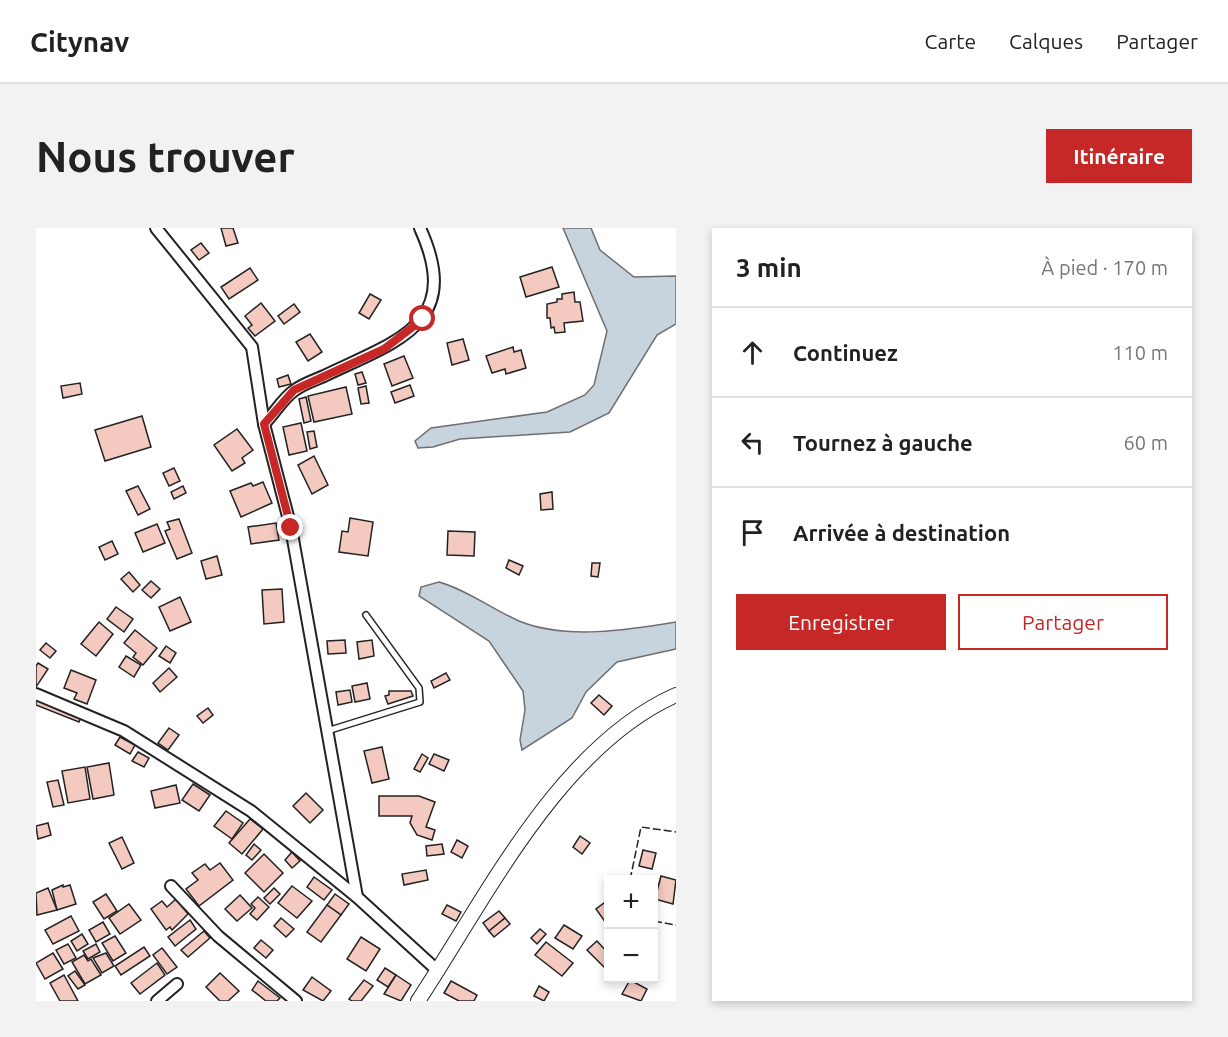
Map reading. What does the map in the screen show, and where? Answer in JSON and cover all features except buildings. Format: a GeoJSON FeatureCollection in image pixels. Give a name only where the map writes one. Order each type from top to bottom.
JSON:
{"type":"FeatureCollection","features":[{"type":"Feature","properties":{"kind":"street"},"geometry":{"type":"LineString","coordinates":[[156,228],[252,347],[264,424],[291,528],[357,897]]}},
{"type":"Feature","properties":{"kind":"street"},"geometry":{"type":"LineString","coordinates":[[264,424],[294,390],[384,349],[423,319],[434,297],[434,276],[428,246],[420,228]]}},
{"type":"Feature","properties":{"kind":"street"},"geometry":{"type":"LineString","coordinates":[[36,694],[124,730],[251,812],[357,897],[438,971]]}},
{"type":"Feature","properties":{"kind":"street"},"geometry":{"type":"LineString","coordinates":[[418,1001],[537,817],[567,781],[629,720],[676,695]]}},
{"type":"Feature","properties":{"kind":"street"},"geometry":{"type":"LineString","coordinates":[[171,886],[218,936],[296,1001]]}},
{"type":"Feature","properties":{"kind":"street"},"geometry":{"type":"LineString","coordinates":[[157,1001],[177,984]]}},
{"type":"Feature","properties":{"kind":"lane"},"geometry":{"type":"LineString","coordinates":[[327,730],[420,702],[419,688],[366,615]]}},
{"type":"Feature","properties":{"kind":"shaded area"},"geometry":{"type":"Polygon","coordinates":[[[563,228],[591,228],[600,250],[634,277],[676,276],[676,324],[657,335],[609,413],[570,432],[460,439],[433,447],[418,448],[415,441],[431,428],[547,412],[585,395],[594,385],[607,331],[563,228]]]}},
{"type":"Feature","properties":{"kind":"shaded area"},"geometry":{"type":"Polygon","coordinates":[[[439,582],[460,590],[519,621],[537,627],[597,632],[676,622],[676,649],[617,662],[586,692],[572,718],[522,750],[520,740],[525,710],[523,691],[489,641],[419,596],[421,587],[439,582]]]}},
{"type":"Feature","properties":{"kind":"fence"},"geometry":{"type":"LineString","coordinates":[[631,875],[641,827],[676,832]]}},
{"type":"Feature","properties":{"kind":"fence"},"geometry":{"type":"LineString","coordinates":[[658,922],[676,925]]}},
{"type":"Feature","properties":{"kind":"route"},"geometry":{"type":"LineString","coordinates":[[291,528],[264,424],[294,390],[384,349],[423,319]]}}]}
